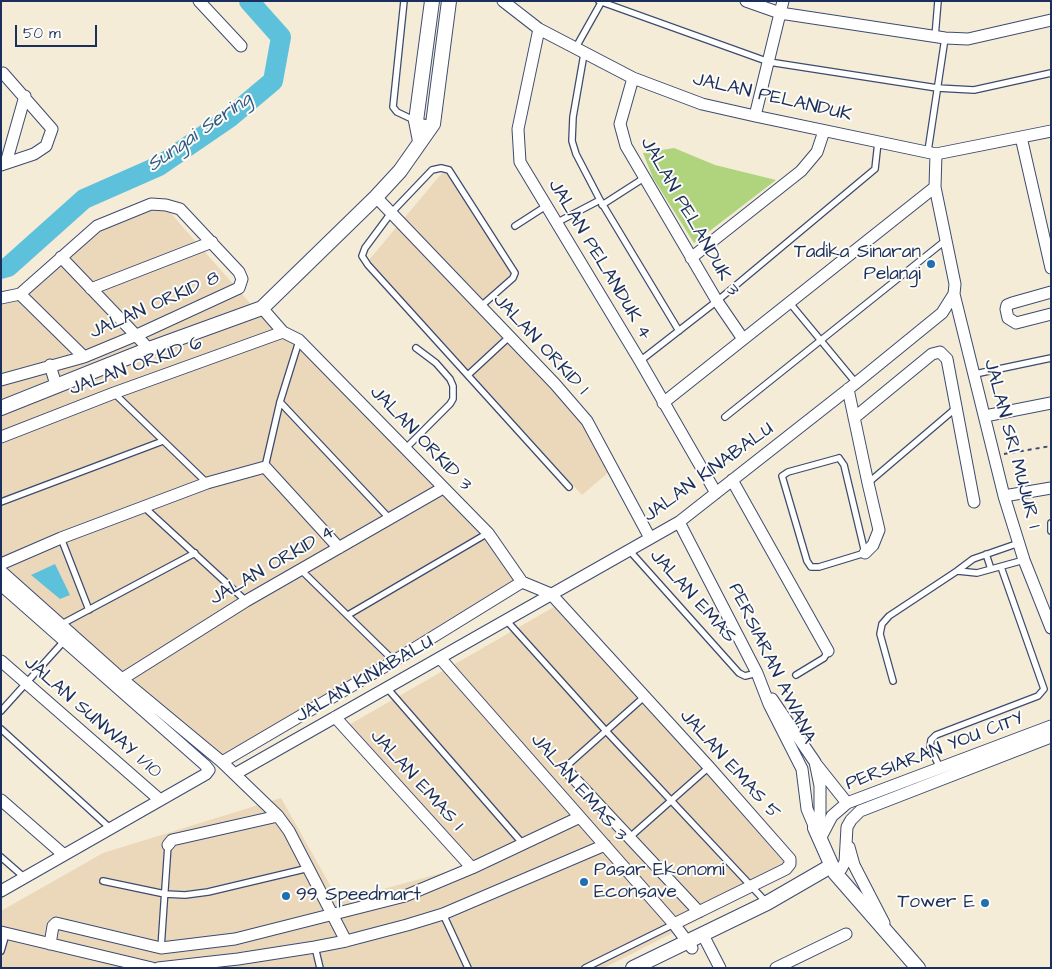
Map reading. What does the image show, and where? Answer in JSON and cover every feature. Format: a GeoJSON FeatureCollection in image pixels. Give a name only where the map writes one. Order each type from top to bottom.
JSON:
{"type":"FeatureCollection","features":[{"type":"Feature","properties":{"kind":"street"},"geometry":{"type":"LineString","coordinates":[[199,1],[241,46]]}},
{"type":"Feature","properties":{"kind":"street"},"geometry":{"type":"LineString","coordinates":[[1,408],[149,348],[262,308],[376,197],[400,171],[433,124],[450,1]]}},
{"type":"Feature","properties":{"kind":"street","name":"JALAN PELANDUK"},"geometry":{"type":"LineString","coordinates":[[503,1],[538,29],[580,52],[634,78],[702,104],[932,153]]}},
{"type":"Feature","properties":{"kind":"street"},"geometry":{"type":"LineString","coordinates":[[746,1],[780,13],[940,38],[968,39],[1051,20]]}},
{"type":"Feature","properties":{"kind":"street"},"geometry":{"type":"LineString","coordinates":[[754,116],[783,1]]}},
{"type":"Feature","properties":{"kind":"street"},"geometry":{"type":"LineString","coordinates":[[420,141],[416,121],[430,2]]}},
{"type":"Feature","properties":{"kind":"street","name":"JALAN PELANDUK 4"},"geometry":{"type":"LineString","coordinates":[[538,29],[518,128],[520,162],[640,361],[716,493]]}},
{"type":"Feature","properties":{"kind":"street"},"geometry":{"type":"LineString","coordinates":[[3,73],[52,129],[46,146],[34,154],[4,164]]}},
{"type":"Feature","properties":{"kind":"street","name":"JALAN PELANDUK 3"},"geometry":{"type":"LineString","coordinates":[[634,78],[620,124],[626,146],[717,302],[743,339]]}},
{"type":"Feature","properties":{"kind":"street"},"geometry":{"type":"LineString","coordinates":[[4,164],[25,96]]}},
{"type":"Feature","properties":{"kind":"street"},"geometry":{"type":"LineString","coordinates":[[691,258],[801,171],[817,152],[824,131]]}},
{"type":"Feature","properties":{"kind":"street"},"geometry":{"type":"LineString","coordinates":[[954,294],[956,284],[935,186],[932,153],[1051,131]]}},
{"type":"Feature","properties":{"kind":"street"},"geometry":{"type":"LineString","coordinates":[[1021,137],[1051,268]]}},
{"type":"Feature","properties":{"kind":"street"},"geometry":{"type":"LineString","coordinates":[[663,403],[935,186]]}},
{"type":"Feature","properties":{"kind":"street","name":"JALAN ORKID 1"},"geometry":{"type":"LineString","coordinates":[[376,197],[555,384],[587,421],[650,538]]}},
{"type":"Feature","properties":{"kind":"street"},"geometry":{"type":"LineString","coordinates":[[1,298],[20,294],[97,226],[150,204],[166,205],[180,209],[212,242],[91,289]]}},
{"type":"Feature","properties":{"kind":"street","name":"JALAN ORKID 8"},"geometry":{"type":"LineString","coordinates":[[1,380],[84,357],[239,288],[242,279],[239,272],[212,242]]}},
{"type":"Feature","properties":{"kind":"street"},"geometry":{"type":"LineString","coordinates":[[61,256],[149,348]]}},
{"type":"Feature","properties":{"kind":"street"},"geometry":{"type":"LineString","coordinates":[[1051,292],[1012,303],[1007,305],[1006,309],[1008,318],[1016,323],[1051,314]]}},
{"type":"Feature","properties":{"kind":"street"},"geometry":{"type":"LineString","coordinates":[[20,294],[84,357]]}},
{"type":"Feature","properties":{"kind":"street","name":"JALAN SRI MUJUR 1"},"geometry":{"type":"LineString","coordinates":[[954,294],[1004,496],[1024,560],[1051,628]]}},
{"type":"Feature","properties":{"kind":"street","name":"JALAN KINABALU"},"geometry":{"type":"LineString","coordinates":[[235,774],[679,522],[942,313],[954,294]]}},
{"type":"Feature","properties":{"kind":"street","name":"JALAN ORKID 3"},"geometry":{"type":"LineString","coordinates":[[262,308],[283,332],[299,340],[488,533],[522,582]]}},
{"type":"Feature","properties":{"kind":"street","name":"JALAN ORKID 6"},"geometry":{"type":"LineString","coordinates":[[1,437],[114,393],[283,332]]}},
{"type":"Feature","properties":{"kind":"street"},"geometry":{"type":"LineString","coordinates":[[854,418],[932,354],[940,352],[947,359],[974,502]]}},
{"type":"Feature","properties":{"kind":"street"},"geometry":{"type":"LineString","coordinates":[[50,365],[56,385]]}},
{"type":"Feature","properties":{"kind":"street"},"geometry":{"type":"LineString","coordinates":[[852,386],[854,418],[879,530],[874,545],[864,553]]}},
{"type":"Feature","properties":{"kind":"street"},"geometry":{"type":"LineString","coordinates":[[985,416],[1051,403]]}},
{"type":"Feature","properties":{"kind":"street"},"geometry":{"type":"LineString","coordinates":[[1,564],[62,538],[207,483],[265,467],[339,548]]}},
{"type":"Feature","properties":{"kind":"street"},"geometry":{"type":"LineString","coordinates":[[732,480],[828,651]]}},
{"type":"Feature","properties":{"kind":"street","name":"JALAN ORKID 4"},"geometry":{"type":"LineString","coordinates":[[122,678],[246,601],[443,488]]}},
{"type":"Feature","properties":{"kind":"street"},"geometry":{"type":"LineString","coordinates":[[1004,496],[1051,488]]}},
{"type":"Feature","properties":{"kind":"street","name":"PERSIARAN AWANA"},"geometry":{"type":"LineString","coordinates":[[679,522],[757,673],[773,712],[802,769],[808,808],[833,869],[918,968]]}},
{"type":"Feature","properties":{"kind":"street"},"geometry":{"type":"LineString","coordinates":[[1,571],[60,625],[222,762],[278,816],[289,832],[346,941]]}},
{"type":"Feature","properties":{"kind":"street"},"geometry":{"type":"LineString","coordinates":[[222,762],[522,582],[551,594]]}},
{"type":"Feature","properties":{"kind":"street"},"geometry":{"type":"LineString","coordinates":[[1,585],[210,770],[1,891]]}},
{"type":"Feature","properties":{"kind":"street","name":"JALAN EMAS 5"},"geometry":{"type":"LineString","coordinates":[[551,594],[790,859],[790,864],[786,869],[674,924]]}},
{"type":"Feature","properties":{"kind":"street","name":"JALAN EMAS 3"},"geometry":{"type":"LineString","coordinates":[[440,658],[674,924],[690,945]]}},
{"type":"Feature","properties":{"kind":"street","name":"JALAN SUNWAY 1/10"},"geometry":{"type":"LineString","coordinates":[[1,661],[160,800]]}},
{"type":"Feature","properties":{"kind":"street","name":"PERSIARAN AWANA"},"geometry":{"type":"LineString","coordinates":[[765,690],[776,702],[815,762],[820,786],[818,834]]}},
{"type":"Feature","properties":{"kind":"street","name":"JALAN EMAS 1"},"geometry":{"type":"LineString","coordinates":[[335,717],[472,868]]}},
{"type":"Feature","properties":{"kind":"street","name":"PERSIARAN YOU CITY"},"geometry":{"type":"LineString","coordinates":[[818,834],[832,816],[847,803],[1051,726]]}},
{"type":"Feature","properties":{"kind":"street","name":"PERSIARAN YOU CITY"},"geometry":{"type":"LineString","coordinates":[[846,836],[847,827],[860,811],[1051,737]]}},
{"type":"Feature","properties":{"kind":"street"},"geometry":{"type":"LineString","coordinates":[[815,762],[847,803]]}},
{"type":"Feature","properties":{"kind":"street"},"geometry":{"type":"LineString","coordinates":[[567,768],[569,773],[630,836],[699,912]]}},
{"type":"Feature","properties":{"kind":"street"},"geometry":{"type":"LineString","coordinates":[[1,800],[64,855]]}},
{"type":"Feature","properties":{"kind":"street"},"geometry":{"type":"LineString","coordinates":[[168,846],[172,840],[278,816]]}},
{"type":"Feature","properties":{"kind":"street"},"geometry":{"type":"LineString","coordinates":[[50,944],[53,926],[56,923],[161,948],[235,939],[405,896],[472,868],[580,817]]}},
{"type":"Feature","properties":{"kind":"street"},"geometry":{"type":"LineString","coordinates":[[704,938],[833,869],[841,869],[845,862],[846,836]]}},
{"type":"Feature","properties":{"kind":"street"},"geometry":{"type":"LineString","coordinates":[[846,836],[854,865],[887,930]]}},
{"type":"Feature","properties":{"kind":"street"},"geometry":{"type":"LineString","coordinates":[[158,968],[238,959],[346,941],[443,914],[604,845]]}},
{"type":"Feature","properties":{"kind":"street"},"geometry":{"type":"LineString","coordinates":[[651,968],[690,945],[833,869]]}},
{"type":"Feature","properties":{"kind":"street"},"geometry":{"type":"LineString","coordinates":[[4,933],[152,968]]}},
{"type":"Feature","properties":{"kind":"street"},"geometry":{"type":"LineString","coordinates":[[776,968],[846,934]]}},
{"type":"Feature","properties":{"kind":"street"},"geometry":{"type":"LineString","coordinates":[[704,938],[720,968]]}},
{"type":"Feature","properties":{"kind":"street"},"geometry":{"type":"LineString","coordinates":[[633,968],[690,945]]}},
{"type":"Feature","properties":{"kind":"lane"},"geometry":{"type":"LineString","coordinates":[[404,1],[393,107],[396,112],[416,121],[433,124]]}},
{"type":"Feature","properties":{"kind":"lane"},"geometry":{"type":"LineString","coordinates":[[932,153],[940,38],[938,1]]}},
{"type":"Feature","properties":{"kind":"lane"},"geometry":{"type":"LineString","coordinates":[[679,331],[601,203],[576,154],[572,142],[580,52],[601,2],[768,62],[937,88],[974,90],[1051,73]]}},
{"type":"Feature","properties":{"kind":"lane"},"geometry":{"type":"LineString","coordinates":[[640,361],[717,302],[875,169],[878,142]]}},
{"type":"Feature","properties":{"kind":"lane"},"geometry":{"type":"LineString","coordinates":[[480,307],[513,278],[515,273],[449,170],[441,168],[432,170],[391,213],[364,248],[362,256],[368,265],[569,487]]}},
{"type":"Feature","properties":{"kind":"lane"},"geometry":{"type":"LineString","coordinates":[[556,223],[601,203],[644,178]]}},
{"type":"Feature","properties":{"kind":"lane"},"geometry":{"type":"LineString","coordinates":[[515,226],[546,206]]}},
{"type":"Feature","properties":{"kind":"lane"},"geometry":{"type":"LineString","coordinates":[[726,417],[946,240]]}},
{"type":"Feature","properties":{"kind":"lane"},"geometry":{"type":"LineString","coordinates":[[789,302],[821,340],[852,386]]}},
{"type":"Feature","properties":{"kind":"lane"},"geometry":{"type":"LineString","coordinates":[[468,375],[509,337]]}},
{"type":"Feature","properties":{"kind":"lane"},"geometry":{"type":"LineString","coordinates":[[265,467],[280,402],[299,340]]}},
{"type":"Feature","properties":{"kind":"lane"},"geometry":{"type":"LineString","coordinates":[[405,449],[453,399],[453,386],[450,378],[436,363],[416,348]]}},
{"type":"Feature","properties":{"kind":"lane"},"geometry":{"type":"LineString","coordinates":[[975,374],[1051,358]]}},
{"type":"Feature","properties":{"kind":"lane"},"geometry":{"type":"LineString","coordinates":[[114,393],[207,483]]}},
{"type":"Feature","properties":{"kind":"lane"},"geometry":{"type":"LineString","coordinates":[[280,402],[390,519]]}},
{"type":"Feature","properties":{"kind":"lane"},"geometry":{"type":"LineString","coordinates":[[868,484],[956,408]]}},
{"type":"Feature","properties":{"kind":"lane"},"geometry":{"type":"LineString","coordinates":[[1,502],[163,441]]}},
{"type":"Feature","properties":{"kind":"lane"},"geometry":{"type":"LineString","coordinates":[[833,458],[839,458],[844,465],[864,553],[819,567],[811,567],[807,561],[782,476],[788,472],[833,458]]}},
{"type":"Feature","properties":{"kind":"lane"},"geometry":{"type":"LineString","coordinates":[[144,507],[246,601]]}},
{"type":"Feature","properties":{"kind":"lane"},"geometry":{"type":"LineString","coordinates":[[1051,523],[1051,531]]}},
{"type":"Feature","properties":{"kind":"lane"},"geometry":{"type":"LineString","coordinates":[[348,615],[488,533]]}},
{"type":"Feature","properties":{"kind":"lane"},"geometry":{"type":"LineString","coordinates":[[62,538],[89,610]]}},
{"type":"Feature","properties":{"kind":"lane"},"geometry":{"type":"LineString","coordinates":[[893,681],[880,634],[882,624],[897,610],[973,559],[1019,543]]}},
{"type":"Feature","properties":{"kind":"lane","name":"JALAN EMAS"},"geometry":{"type":"LineString","coordinates":[[629,550],[739,673],[745,676],[757,673]]}},
{"type":"Feature","properties":{"kind":"lane"},"geometry":{"type":"LineString","coordinates":[[60,625],[195,553]]}},
{"type":"Feature","properties":{"kind":"lane"},"geometry":{"type":"LineString","coordinates":[[986,554],[991,569]]}},
{"type":"Feature","properties":{"kind":"lane"},"geometry":{"type":"LineString","coordinates":[[957,571],[977,573],[1024,560]]}},
{"type":"Feature","properties":{"kind":"lane"},"geometry":{"type":"LineString","coordinates":[[940,768],[930,747],[930,740],[936,735],[1038,696],[1044,689],[1001,567]]}},
{"type":"Feature","properties":{"kind":"lane"},"geometry":{"type":"LineString","coordinates":[[301,570],[394,660]]}},
{"type":"Feature","properties":{"kind":"lane"},"geometry":{"type":"LineString","coordinates":[[506,620],[606,731],[768,903]]}},
{"type":"Feature","properties":{"kind":"lane"},"geometry":{"type":"LineString","coordinates":[[1,711],[65,640]]}},
{"type":"Feature","properties":{"kind":"lane"},"geometry":{"type":"LineString","coordinates":[[796,675],[824,658],[828,651]]}},
{"type":"Feature","properties":{"kind":"lane"},"geometry":{"type":"LineString","coordinates":[[387,688],[523,844]]}},
{"type":"Feature","properties":{"kind":"lane"},"geometry":{"type":"LineString","coordinates":[[567,768],[570,762],[644,697]]}},
{"type":"Feature","properties":{"kind":"lane"},"geometry":{"type":"LineString","coordinates":[[1,729],[111,829]]}},
{"type":"Feature","properties":{"kind":"lane"},"geometry":{"type":"LineString","coordinates":[[630,836],[709,767]]}},
{"type":"Feature","properties":{"kind":"lane"},"geometry":{"type":"LineString","coordinates":[[161,948],[168,846]]}},
{"type":"Feature","properties":{"kind":"lane"},"geometry":{"type":"LineString","coordinates":[[1,857],[25,878]]}},
{"type":"Feature","properties":{"kind":"lane"},"geometry":{"type":"LineString","coordinates":[[103,881],[165,894],[185,895],[208,892],[308,868]]}},
{"type":"Feature","properties":{"kind":"lane"},"geometry":{"type":"LineString","coordinates":[[443,914],[467,968]]}},
{"type":"Feature","properties":{"kind":"lane"},"geometry":{"type":"LineString","coordinates":[[584,968],[674,924]]}},
{"type":"Feature","properties":{"kind":"lane"},"geometry":{"type":"LineString","coordinates":[[1,951],[4,933]]}},
{"type":"Feature","properties":{"kind":"lane"},"geometry":{"type":"LineString","coordinates":[[316,947],[320,968]]}},
{"type":"Feature","properties":{"kind":"path"},"geometry":{"type":"LineString","coordinates":[[995,456],[1051,446]]}},
{"type":"Feature","properties":{"kind":"shaded area"},"geometry":{"type":"Polygon","coordinates":[[[442,173],[447,173],[515,278],[480,310],[584,423],[610,471],[582,495],[369,260],[442,173]]]}},
{"type":"Feature","properties":{"kind":"shaded area"},"geometry":{"type":"Polygon","coordinates":[[[152,208],[167,209],[279,336],[300,347],[486,538],[516,582],[222,758],[1,566],[1,304],[19,299],[98,230],[152,208]]]}},
{"type":"Feature","properties":{"kind":"shaded area"},"geometry":{"type":"Polygon","coordinates":[[[554,607],[708,773],[786,861],[783,866],[704,917],[604,968],[1,968],[1,911],[103,853],[281,798],[339,901],[475,864],[347,726],[554,607]]]}},
{"type":"Feature","properties":{"kind":"green space"},"geometry":{"type":"Polygon","coordinates":[[[674,148],[715,165],[776,180],[694,243],[653,178],[643,153],[674,148]]]}},
{"type":"Feature","properties":{"kind":"water"},"geometry":{"type":"Polygon","coordinates":[[[55,564],[70,595],[60,599],[31,575],[55,564]]]}},
{"type":"Feature","properties":{"kind":"waterway","name":"Sungai Sering"},"geometry":{"type":"LineString","coordinates":[[1,269],[8,267],[84,199],[159,166],[229,118],[273,81],[281,37],[249,1]]}},
{"type":"Feature","properties":{"kind":"place","name":"Tadika Sinaran Pelangi"},"geometry":{"type":"Point","coordinates":[931,264]}},
{"type":"Feature","properties":{"kind":"place","name":"Pasar Ekonomi Econsave"},"geometry":{"type":"Point","coordinates":[584,882]}},
{"type":"Feature","properties":{"kind":"place","name":"99 Speedmart"},"geometry":{"type":"Point","coordinates":[286,896]}},
{"type":"Feature","properties":{"kind":"place","name":"Tower E"},"geometry":{"type":"Point","coordinates":[985,903]}}]}
